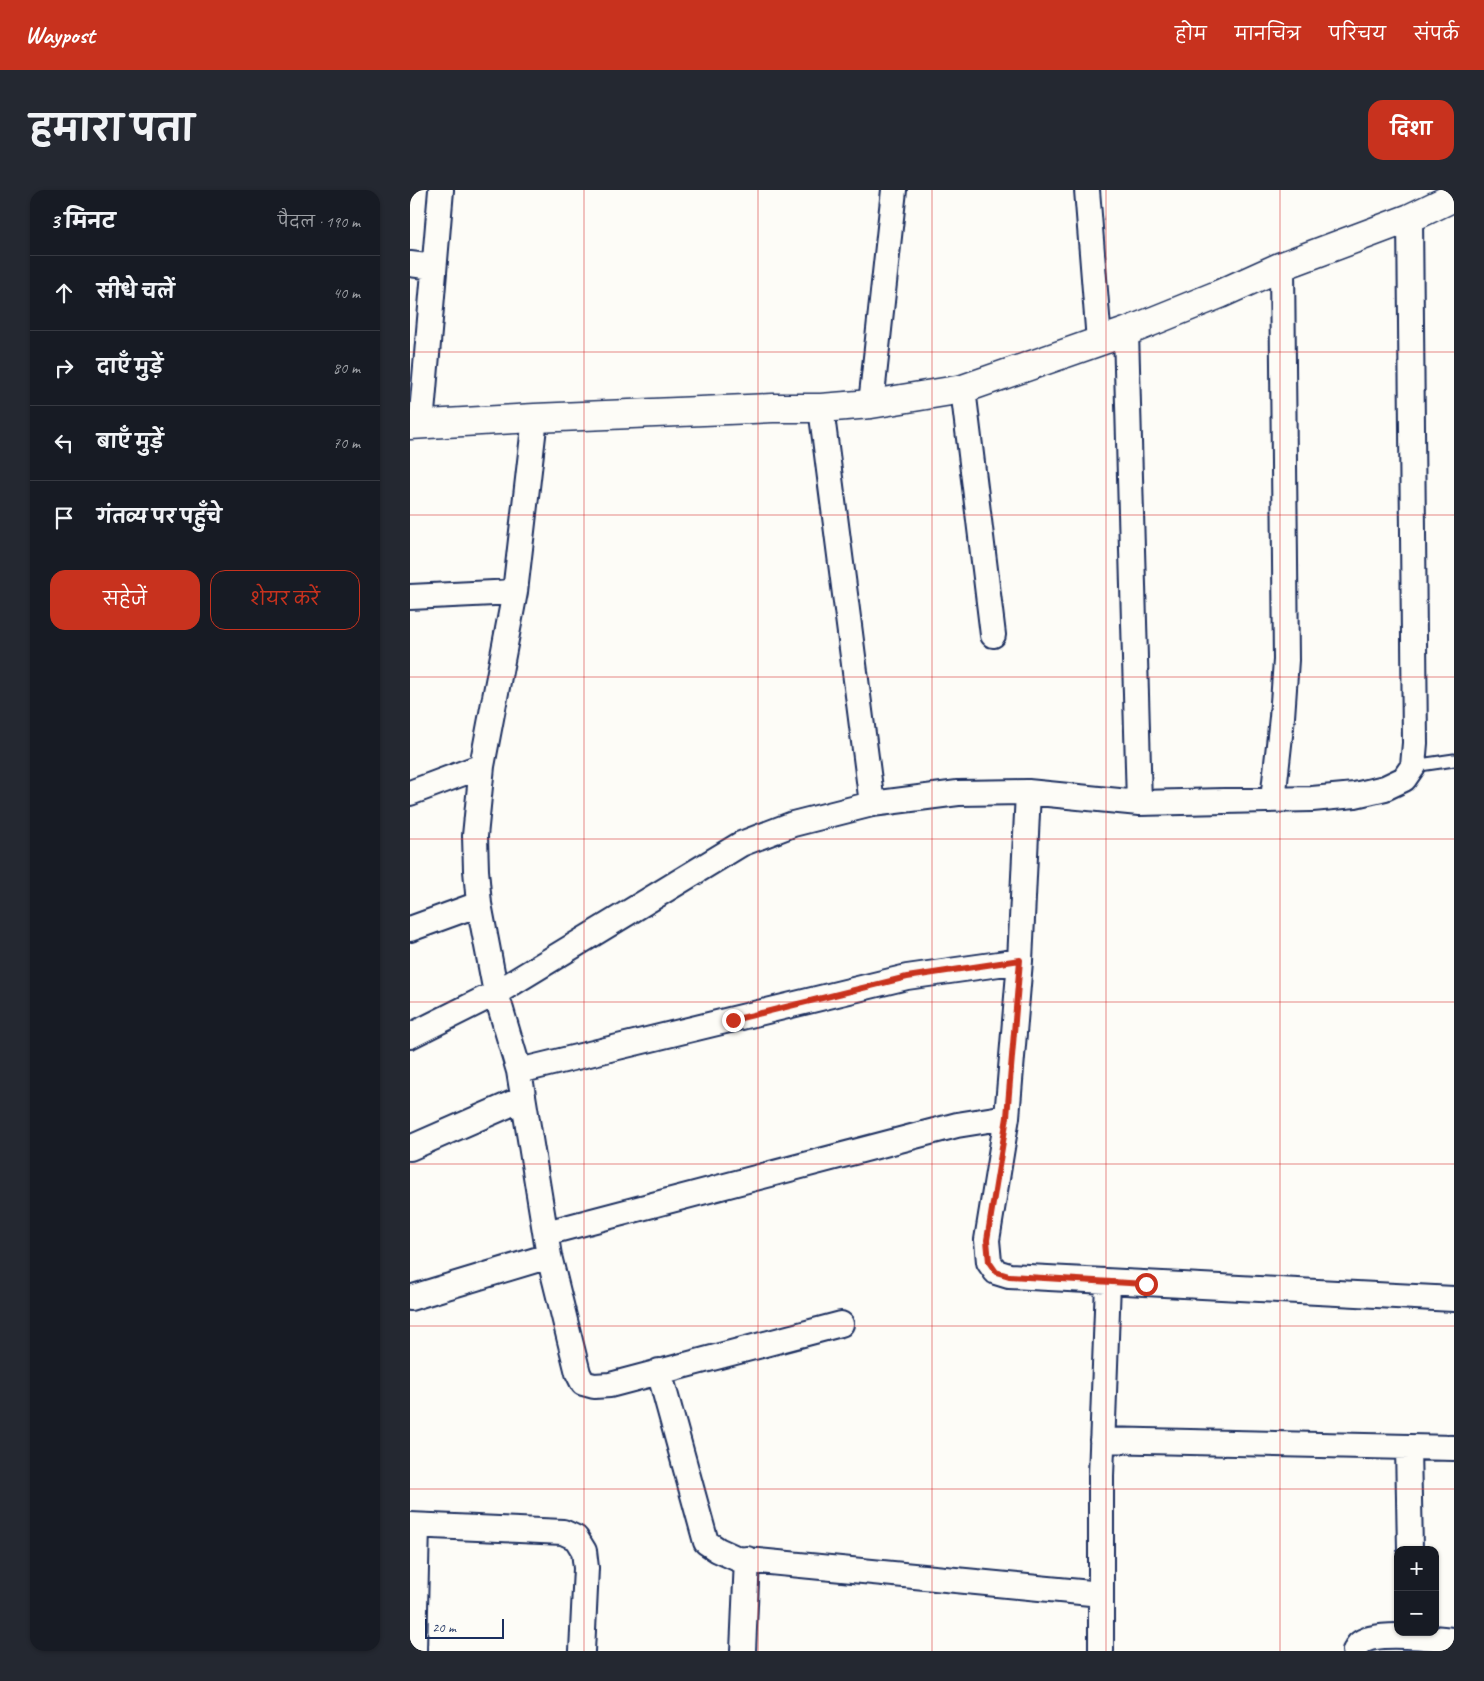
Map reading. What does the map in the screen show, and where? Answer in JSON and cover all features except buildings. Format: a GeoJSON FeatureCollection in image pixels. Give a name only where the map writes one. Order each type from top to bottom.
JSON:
{"type":"FeatureCollection","features":[{"type":"Feature","properties":{"kind":"street"},"geometry":{"type":"LineString","coordinates":[[441,190],[416,425],[773,408],[821,408],[871,404],[963,389],[1126,332],[1220,294],[1282,266],[1410,218],[1454,197]]}},
{"type":"Feature","properties":{"kind":"street"},"geometry":{"type":"LineString","coordinates":[[871,404],[894,190]]}},
{"type":"Feature","properties":{"kind":"street"},"geometry":{"type":"LineString","coordinates":[[1087,190],[1099,341]]}},
{"type":"Feature","properties":{"kind":"street"},"geometry":{"type":"LineString","coordinates":[[410,1036],[496,993],[742,844],[793,824],[872,804],[958,793],[1028,792],[1139,803],[1312,799],[1355,795],[1385,788],[1404,780],[1413,766],[1415,743],[1410,218]]}},
{"type":"Feature","properties":{"kind":"street"},"geometry":{"type":"LineString","coordinates":[[410,264],[434,267]]}},
{"type":"Feature","properties":{"kind":"street"},"geometry":{"type":"LineString","coordinates":[[1273,800],[1286,660],[1282,266]]}},
{"type":"Feature","properties":{"kind":"street"},"geometry":{"type":"LineString","coordinates":[[1126,332],[1139,803]]}},
{"type":"Feature","properties":{"kind":"street"},"geometry":{"type":"LineString","coordinates":[[963,389],[993,635]]}},
{"type":"Feature","properties":{"kind":"street"},"geometry":{"type":"LineString","coordinates":[[821,408],[872,804]]}},
{"type":"Feature","properties":{"kind":"street"},"geometry":{"type":"LineString","coordinates":[[535,418],[515,592],[482,766],[475,836],[476,870],[479,904],[496,993],[519,1071],[522,1099],[549,1256],[578,1373],[583,1383],[594,1386],[610,1385],[841,1324]]}},
{"type":"Feature","properties":{"kind":"street"},"geometry":{"type":"LineString","coordinates":[[410,597],[515,592]]}},
{"type":"Feature","properties":{"kind":"street"},"geometry":{"type":"LineString","coordinates":[[410,793],[482,766]]}},
{"type":"Feature","properties":{"kind":"street"},"geometry":{"type":"LineString","coordinates":[[1028,792],[1020,960],[1007,1117],[987,1240],[989,1262],[996,1272],[1009,1276],[1108,1282],[1454,1299]]}},
{"type":"Feature","properties":{"kind":"street"},"geometry":{"type":"LineString","coordinates":[[410,929],[479,904]]}},
{"type":"Feature","properties":{"kind":"street"},"geometry":{"type":"LineString","coordinates":[[519,1071],[907,977],[1020,960]]}},
{"type":"Feature","properties":{"kind":"street"},"geometry":{"type":"LineString","coordinates":[[410,1148],[522,1099]]}},
{"type":"Feature","properties":{"kind":"street"},"geometry":{"type":"LineString","coordinates":[[546,1233],[956,1126],[1007,1117]]}},
{"type":"Feature","properties":{"kind":"street"},"geometry":{"type":"LineString","coordinates":[[410,1298],[549,1256]]}},
{"type":"Feature","properties":{"kind":"street"},"geometry":{"type":"LineString","coordinates":[[1101,1651],[1102,1440],[1108,1282]]}},
{"type":"Feature","properties":{"kind":"street"},"geometry":{"type":"LineString","coordinates":[[659,1371],[706,1542],[718,1550],[738,1558],[1101,1594]]}},
{"type":"Feature","properties":{"kind":"street"},"geometry":{"type":"LineString","coordinates":[[1102,1440],[1454,1448]]}},
{"type":"Feature","properties":{"kind":"street"},"geometry":{"type":"LineString","coordinates":[[1408,1447],[1410,1546]]}},
{"type":"Feature","properties":{"kind":"street"},"geometry":{"type":"LineString","coordinates":[[414,1651],[414,1525],[562,1532],[576,1538],[584,1551],[586,1568],[582,1651]]}},
{"type":"Feature","properties":{"kind":"street"},"geometry":{"type":"LineString","coordinates":[[743,1651],[747,1559]]}},
{"type":"Feature","properties":{"kind":"street"},"geometry":{"type":"LineString","coordinates":[[1356,1651],[1359,1644],[1371,1638],[1394,1636]]}},
{"type":"Feature","properties":{"kind":"street"},"geometry":{"type":"LineString","coordinates":[[1420,1636],[1454,1640]]}},
{"type":"Feature","properties":{"kind":"lane"},"geometry":{"type":"LineString","coordinates":[[1413,766],[1454,760]]}},
{"type":"Feature","properties":{"kind":"route"},"geometry":{"type":"LineString","coordinates":[[733,1020],[907,977],[1020,960],[1007,1117],[987,1240],[989,1262],[996,1272],[1009,1276],[1146,1284]]}}]}
